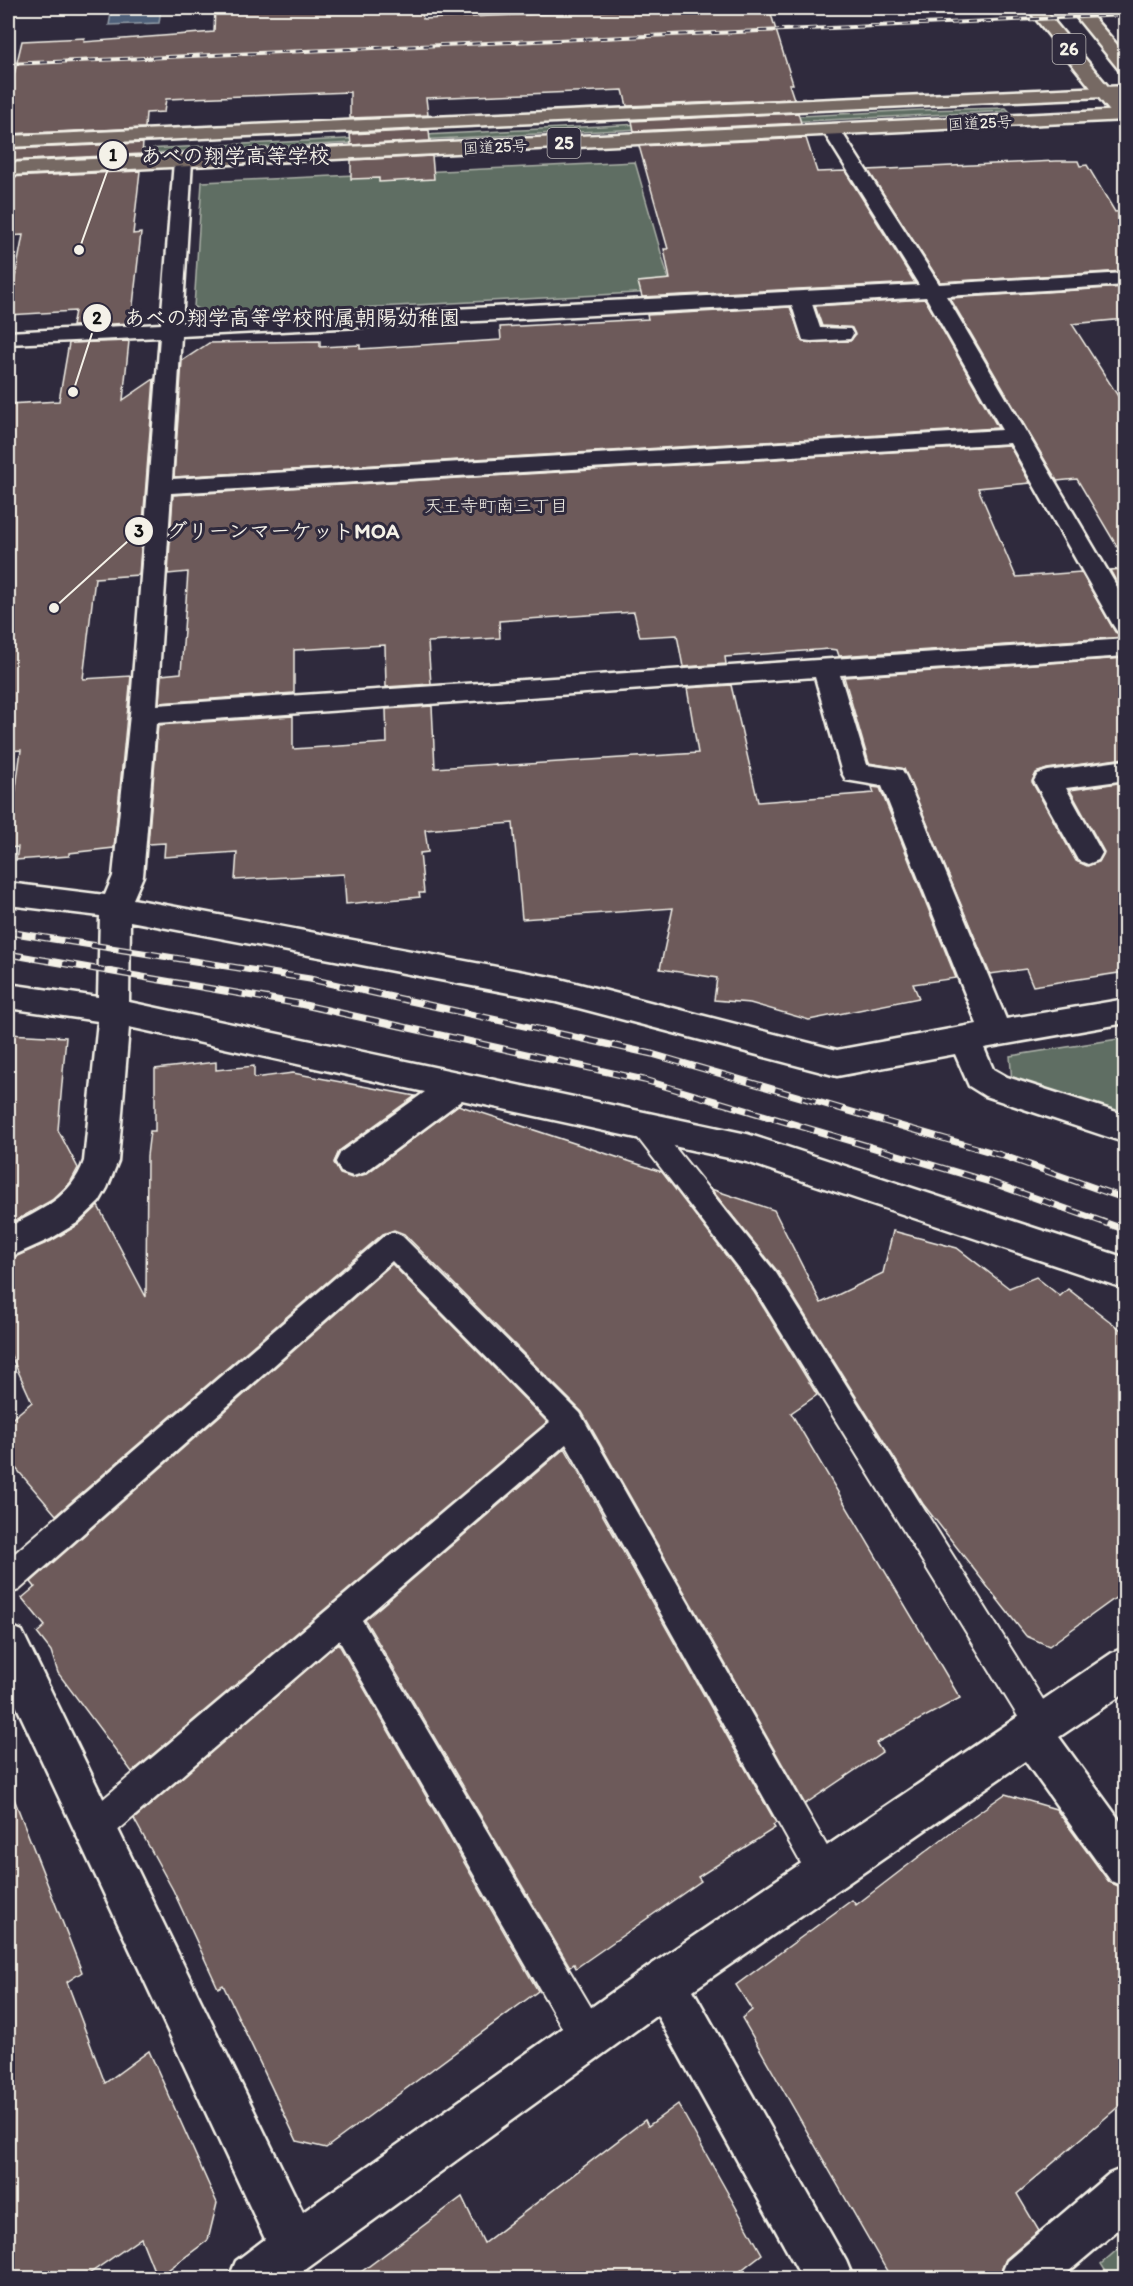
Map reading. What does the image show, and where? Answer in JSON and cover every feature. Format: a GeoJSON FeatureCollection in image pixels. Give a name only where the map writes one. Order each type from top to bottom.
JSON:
{"type":"FeatureCollection","features":[{"type":"Feature","properties":{"kind":"main road","name":"26"},"geometry":{"type":"LineString","coordinates":[[1035,8],[1124,117]]}},
{"type":"Feature","properties":{"kind":"main road","name":"26"},"geometry":{"type":"LineString","coordinates":[[1077,8],[1125,67]]}},
{"type":"Feature","properties":{"kind":"main road","name":"国道25号"},"geometry":{"type":"LineString","coordinates":[[8,142],[1125,91]]}},
{"type":"Feature","properties":{"kind":"main road","name":"国道25号"},"geometry":{"type":"LineString","coordinates":[[8,169],[1124,117]]}},
{"type":"Feature","properties":{"kind":"street"},"geometry":{"type":"LineString","coordinates":[[832,131],[932,289],[1125,625]]}},
{"type":"Feature","properties":{"kind":"street"},"geometry":{"type":"LineString","coordinates":[[8,1243],[76,1206],[89,1192],[97,1177],[101,1161],[113,1043],[115,907],[129,876],[143,715],[183,162]]}},
{"type":"Feature","properties":{"kind":"street"},"geometry":{"type":"LineString","coordinates":[[8,339],[1125,279]]}},
{"type":"Feature","properties":{"kind":"street"},"geometry":{"type":"LineString","coordinates":[[800,298],[810,335],[842,334]]}},
{"type":"Feature","properties":{"kind":"street"},"geometry":{"type":"LineString","coordinates":[[158,487],[1017,436]]}},
{"type":"Feature","properties":{"kind":"street"},"geometry":{"type":"LineString","coordinates":[[143,715],[1125,647]]}},
{"type":"Feature","properties":{"kind":"street"},"geometry":{"type":"LineString","coordinates":[[825,668],[856,773],[892,777],[996,1033]]}},
{"type":"Feature","properties":{"kind":"street"},"geometry":{"type":"LineString","coordinates":[[1089,853],[1048,781],[1125,770]]}},
{"type":"Feature","properties":{"kind":"street"},"geometry":{"type":"LineString","coordinates":[[8,894],[115,907],[556,990],[837,1064],[1125,1011]]}},
{"type":"Feature","properties":{"kind":"street"},"geometry":{"type":"LineString","coordinates":[[8,996],[113,1011],[747,1148],[1125,1274]]}},
{"type":"Feature","properties":{"kind":"street"},"geometry":{"type":"LineString","coordinates":[[964,1039],[980,1077],[996,1087],[1125,1129]]}},
{"type":"Feature","properties":{"kind":"street"},"geometry":{"type":"LineString","coordinates":[[353,1162],[457,1086]]}},
{"type":"Feature","properties":{"kind":"street"},"geometry":{"type":"LineString","coordinates":[[8,1646],[295,2249]]}},
{"type":"Feature","properties":{"kind":"street"},"geometry":{"type":"LineString","coordinates":[[253,2278],[664,1983],[824,1871],[1125,1667]]}},
{"type":"Feature","properties":{"kind":"street"},"geometry":{"type":"LineString","coordinates":[[1036,1729],[1125,1866]]}},
{"type":"Feature","properties":{"kind":"street"},"geometry":{"type":"LineString","coordinates":[[664,1983],[829,2278]]}},
{"type":"Feature","properties":{"kind":"street"},"geometry":{"type":"LineString","coordinates":[[1024,2278],[1125,2191]]}},
{"type":"Feature","properties":{"kind":"lane"},"geometry":{"type":"LineString","coordinates":[[643,1125],[766,1282],[1036,1729]]}},
{"type":"Feature","properties":{"kind":"lane"},"geometry":{"type":"LineString","coordinates":[[8,1579],[393,1244],[570,1423],[824,1871]]}},
{"type":"Feature","properties":{"kind":"lane"},"geometry":{"type":"LineString","coordinates":[[96,1827],[570,1423]]}},
{"type":"Feature","properties":{"kind":"lane"},"geometry":{"type":"LineString","coordinates":[[342,1616],[588,2037]]}},
{"type":"Feature","properties":{"kind":"green space"},"geometry":{"type":"Polygon","coordinates":[[[1006,108],[1009,111],[8,160],[8,156],[918,110],[1006,108]]]}},
{"type":"Feature","properties":{"kind":"green space"},"geometry":{"type":"Polygon","coordinates":[[[635,162],[672,291],[210,316],[194,307],[202,182],[635,162]]]}},
{"type":"Feature","properties":{"kind":"green space"},"geometry":{"type":"Polygon","coordinates":[[[1125,1038],[1125,1117],[1012,1083],[1010,1056],[1125,1038]]]}},
{"type":"Feature","properties":{"kind":"green space"},"geometry":{"type":"Polygon","coordinates":[[[1125,2243],[1125,2278],[1110,2278],[1101,2264],[1125,2243]]]}},
{"type":"Feature","properties":{"kind":"water"},"geometry":{"type":"Polygon","coordinates":[[[112,8],[161,8],[159,23],[109,25],[112,8]]]}},
{"type":"Feature","properties":{"kind":"building"},"geometry":{"type":"Polygon","coordinates":[[[215,8],[421,8],[423,19],[681,8],[769,8],[793,84],[789,84],[794,99],[627,106],[623,90],[426,98],[428,115],[350,118],[350,92],[166,99],[164,112],[146,113],[145,128],[8,134],[8,100],[22,41],[85,38],[84,42],[214,32],[215,8]]]}},
{"type":"Feature","properties":{"kind":"building"},"geometry":{"type":"Polygon","coordinates":[[[798,113],[801,123],[634,131],[632,121],[798,113]]]}},
{"type":"Feature","properties":{"kind":"building"},"geometry":{"type":"Polygon","coordinates":[[[429,130],[430,141],[351,145],[350,134],[429,130]]]}},
{"type":"Feature","properties":{"kind":"building"},"geometry":{"type":"Polygon","coordinates":[[[806,138],[817,172],[845,171],[915,283],[642,297],[638,282],[670,279],[664,249],[668,249],[639,146],[806,138]]]}},
{"type":"Feature","properties":{"kind":"building"},"geometry":{"type":"Polygon","coordinates":[[[143,143],[142,154],[8,161],[8,149],[143,143]]]}},
{"type":"Feature","properties":{"kind":"building"},"geometry":{"type":"Polygon","coordinates":[[[432,156],[434,179],[379,182],[379,178],[351,179],[351,160],[432,156]]]}},
{"type":"Feature","properties":{"kind":"building"},"geometry":{"type":"Polygon","coordinates":[[[1078,161],[1080,166],[1087,165],[1115,212],[1125,211],[1125,271],[940,282],[868,170],[1078,161]]]}},
{"type":"Feature","properties":{"kind":"building"},"geometry":{"type":"Polygon","coordinates":[[[140,171],[133,234],[141,233],[131,323],[72,326],[75,311],[8,315],[23,235],[8,236],[8,177],[140,171]]]}},
{"type":"Feature","properties":{"kind":"building"},"geometry":{"type":"Polygon","coordinates":[[[1125,287],[1125,319],[1072,324],[1125,407],[1125,560],[1077,479],[1057,481],[950,298],[1125,287]]]}},
{"type":"Feature","properties":{"kind":"building"},"geometry":{"type":"Polygon","coordinates":[[[925,299],[998,428],[174,477],[182,361],[209,343],[320,341],[320,347],[360,345],[360,349],[501,340],[500,327],[648,319],[647,315],[790,307],[803,342],[850,341],[855,335],[852,328],[822,326],[815,306],[925,299]]]}},
{"type":"Feature","properties":{"kind":"building"},"geometry":{"type":"Polygon","coordinates":[[[129,341],[123,400],[154,379],[139,575],[95,578],[83,679],[131,676],[114,848],[69,853],[69,856],[16,860],[18,847],[8,848],[21,750],[8,751],[8,404],[59,401],[69,343],[129,341]]]}},
{"type":"Feature","properties":{"kind":"building"},"geometry":{"type":"Polygon","coordinates":[[[1009,445],[1030,483],[978,488],[1016,577],[1081,572],[1115,632],[1125,637],[839,656],[837,650],[829,649],[725,657],[726,664],[683,667],[677,635],[640,637],[634,612],[499,621],[500,638],[428,642],[431,684],[386,687],[385,645],[294,650],[294,693],[159,703],[161,675],[181,673],[188,572],[168,574],[173,495],[1009,445]]]}},
{"type":"Feature","properties":{"kind":"building"},"geometry":{"type":"Polygon","coordinates":[[[1125,569],[1125,597],[1110,570],[1125,569]]]}},
{"type":"Feature","properties":{"kind":"building"},"geometry":{"type":"Polygon","coordinates":[[[1125,658],[1125,758],[1047,769],[1036,773],[1032,782],[1076,861],[1087,866],[1099,862],[1104,852],[1070,790],[1125,782],[1125,972],[1033,986],[1026,969],[990,974],[904,769],[869,763],[844,677],[1125,658]]]}},
{"type":"Feature","properties":{"kind":"building"},"geometry":{"type":"Polygon","coordinates":[[[731,685],[758,802],[874,793],[872,787],[880,788],[956,978],[913,984],[919,998],[809,1020],[750,1003],[714,1000],[717,978],[660,969],[673,908],[522,919],[513,823],[425,830],[428,852],[420,853],[424,893],[419,893],[420,897],[346,904],[344,874],[235,880],[237,852],[164,857],[165,843],[148,844],[158,725],[293,716],[293,749],[387,743],[386,709],[432,706],[435,768],[698,753],[687,688],[731,685]]]}},
{"type":"Feature","properties":{"kind":"building"},"geometry":{"type":"Polygon","coordinates":[[[8,1034],[66,1037],[58,1130],[78,1168],[70,1183],[52,1200],[8,1225],[8,1034]]]}},
{"type":"Feature","properties":{"kind":"building"},"geometry":{"type":"Polygon","coordinates":[[[216,1062],[216,1070],[254,1066],[254,1078],[293,1073],[415,1096],[339,1151],[334,1163],[340,1174],[352,1178],[366,1174],[458,1105],[662,1172],[754,1292],[817,1395],[791,1413],[960,1698],[876,1743],[882,1752],[805,1804],[582,1412],[404,1234],[394,1230],[383,1234],[56,1515],[8,1459],[8,1422],[32,1402],[8,1349],[8,1260],[51,1241],[78,1225],[98,1206],[146,1297],[147,1156],[150,1131],[155,1131],[155,1069],[216,1062]]]}},
{"type":"Feature","properties":{"kind":"building"},"geometry":{"type":"Polygon","coordinates":[[[711,1189],[774,1210],[821,1303],[883,1273],[893,1231],[957,1248],[1009,1288],[1036,1277],[1060,1296],[1068,1289],[1125,1333],[1125,1591],[1049,1646],[1026,1636],[923,1504],[778,1272],[711,1189]]]}},
{"type":"Feature","properties":{"kind":"building"},"geometry":{"type":"Polygon","coordinates":[[[392,1264],[547,1422],[132,1772],[58,1673],[51,1651],[37,1633],[45,1626],[22,1598],[35,1587],[31,1582],[392,1264]]]}},
{"type":"Feature","properties":{"kind":"building"},"geometry":{"type":"Polygon","coordinates":[[[565,1448],[776,1823],[773,1825],[775,1828],[698,1877],[701,1881],[576,1968],[574,1964],[570,1967],[365,1620],[565,1448]]]}},
{"type":"Feature","properties":{"kind":"building"},"geometry":{"type":"Polygon","coordinates":[[[338,1643],[538,1991],[326,2148],[297,2141],[223,1985],[218,1988],[173,1890],[134,1819],[338,1643]]]}},
{"type":"Feature","properties":{"kind":"building"},"geometry":{"type":"Polygon","coordinates":[[[8,1791],[11,1791],[82,1972],[67,1982],[105,2083],[149,2051],[217,2203],[208,2240],[157,2278],[141,2238],[83,2278],[8,2278],[8,1791]]]}},
{"type":"Feature","properties":{"kind":"building"},"geometry":{"type":"Polygon","coordinates":[[[1005,1794],[1056,1809],[1109,1882],[1125,1889],[1125,2101],[1017,2194],[1039,2231],[1006,2259],[998,2278],[891,2278],[742,2018],[752,2010],[736,1985],[852,1900],[856,1905],[959,1826],[1005,1794]]]}},
{"type":"Feature","properties":{"kind":"building"},"geometry":{"type":"Polygon","coordinates":[[[678,2104],[762,2254],[731,2278],[353,2278],[462,2197],[484,2243],[645,2120],[648,2126],[678,2104]]]}},
{"type":"Feature","properties":{"kind":"railway"},"geometry":{"type":"LineString","coordinates":[[8,64],[1126,15]]}},
{"type":"Feature","properties":{"kind":"railway"},"geometry":{"type":"LineString","coordinates":[[8,932],[310,979],[652,1054],[1001,1155],[1126,1199]]}},
{"type":"Feature","properties":{"kind":"railway"},"geometry":{"type":"LineString","coordinates":[[8,954],[300,1004],[644,1080],[993,1183],[1126,1230]]}},
{"type":"Feature","properties":{"kind":"place","name":"あべの翔学高等学校"},"geometry":{"type":"Point","coordinates":[79,250]}},
{"type":"Feature","properties":{"kind":"place","name":"あべの翔学高等学校附属朝陽幼稚園"},"geometry":{"type":"Point","coordinates":[73,392]}},
{"type":"Feature","properties":{"kind":"place","name":"グリーンマーケットMOA"},"geometry":{"type":"Point","coordinates":[54,608]}},
{"type":"Feature","properties":{"kind":"district","name":"天王寺町南三丁目"},"geometry":{"type":"Point","coordinates":[496,506]}}]}
